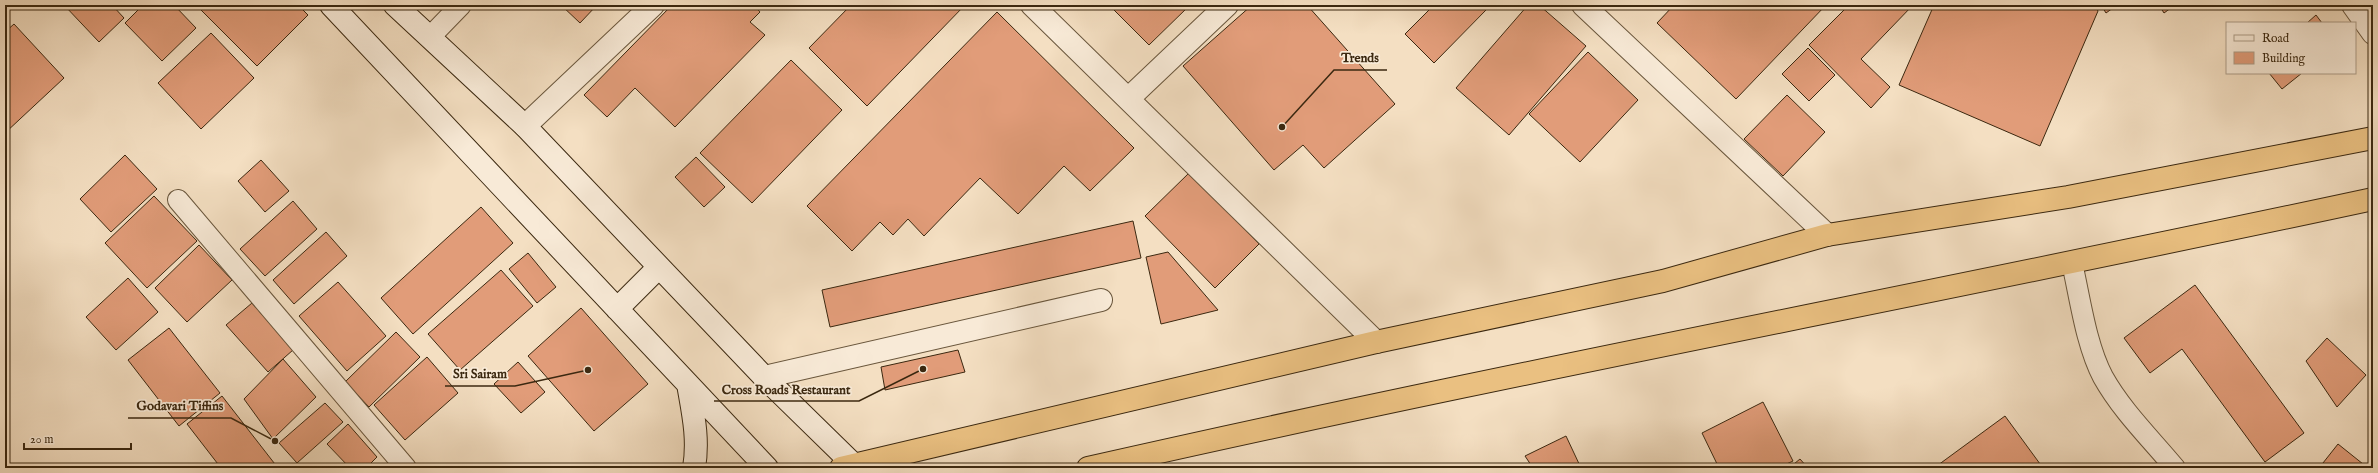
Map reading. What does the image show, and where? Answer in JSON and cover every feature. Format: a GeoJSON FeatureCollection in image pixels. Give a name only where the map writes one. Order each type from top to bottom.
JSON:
{"type":"FeatureCollection","features":[{"type":"Feature","properties":{"kind":"highway"},"geometry":{"type":"LineString","coordinates":[[848,467],[1376,342],[1663,281],[1827,235],[2068,197],[2373,138]]}},
{"type":"Feature","properties":{"kind":"highway"},"geometry":{"type":"LineString","coordinates":[[1088,468],[1312,417],[2072,263],[2373,199]]}},
{"type":"Feature","properties":{"kind":"street"},"geometry":{"type":"LineString","coordinates":[[331,5],[767,468]]}},
{"type":"Feature","properties":{"kind":"street"},"geometry":{"type":"LineString","coordinates":[[395,5],[525,126],[848,467]]}},
{"type":"Feature","properties":{"kind":"street"},"geometry":{"type":"LineString","coordinates":[[525,126],[653,5]]}},
{"type":"Feature","properties":{"kind":"street"},"geometry":{"type":"LineString","coordinates":[[1032,5],[1376,342]]}},
{"type":"Feature","properties":{"kind":"street"},"geometry":{"type":"LineString","coordinates":[[1128,99],[1227,5]]}},
{"type":"Feature","properties":{"kind":"street"},"geometry":{"type":"LineString","coordinates":[[1583,5],[1827,235]]}},
{"type":"Feature","properties":{"kind":"street"},"geometry":{"type":"LineString","coordinates":[[2353,5],[2373,33]]}},
{"type":"Feature","properties":{"kind":"street"},"geometry":{"type":"LineString","coordinates":[[617,309],[659,267]]}},
{"type":"Feature","properties":{"kind":"street"},"geometry":{"type":"LineString","coordinates":[[764,377],[1101,300]]}},
{"type":"Feature","properties":{"kind":"street"},"geometry":{"type":"LineString","coordinates":[[688,384],[698,448],[694,468]]}},
{"type":"Feature","properties":{"kind":"lane"},"geometry":{"type":"LineString","coordinates":[[430,37],[461,5]]}},
{"type":"Feature","properties":{"kind":"lane"},"geometry":{"type":"LineString","coordinates":[[178,200],[406,468]]}},
{"type":"Feature","properties":{"kind":"lane"},"geometry":{"type":"LineString","coordinates":[[2072,263],[2094,353],[2103,376],[2120,403],[2175,468]]}},
{"type":"Feature","properties":{"kind":"building"},"geometry":{"type":"Polygon","coordinates":[[[64,5],[112,5],[124,18],[99,42],[64,5]]]}},
{"type":"Feature","properties":{"kind":"building"},"geometry":{"type":"Polygon","coordinates":[[[143,5],[174,5],[196,28],[162,61],[125,23],[143,5]]]}},
{"type":"Feature","properties":{"kind":"building"},"geometry":{"type":"Polygon","coordinates":[[[196,5],[298,5],[308,15],[257,66],[196,5]]]}},
{"type":"Feature","properties":{"kind":"building"},"geometry":{"type":"Polygon","coordinates":[[[561,5],[597,5],[580,23],[561,5]]]}},
{"type":"Feature","properties":{"kind":"building"},"geometry":{"type":"Polygon","coordinates":[[[672,5],[754,5],[760,12],[750,22],[765,35],[675,127],[635,88],[607,117],[584,95],[672,5]]]}},
{"type":"Feature","properties":{"kind":"building"},"geometry":{"type":"Polygon","coordinates":[[[851,5],[965,5],[867,106],[809,48],[851,5]]]}},
{"type":"Feature","properties":{"kind":"building"},"geometry":{"type":"Polygon","coordinates":[[[1109,5],[1187,5],[1188,7],[1149,45],[1109,5]]]}},
{"type":"Feature","properties":{"kind":"building"},"geometry":{"type":"Polygon","coordinates":[[[1252,5],[1307,5],[1395,104],[1324,168],[1303,145],[1274,170],[1183,66],[1252,5]]]}},
{"type":"Feature","properties":{"kind":"building"},"geometry":{"type":"Polygon","coordinates":[[[1434,5],[1481,5],[1486,10],[1434,63],[1405,34],[1434,5]]]}},
{"type":"Feature","properties":{"kind":"building"},"geometry":{"type":"Polygon","coordinates":[[[1528,5],[1539,5],[1586,46],[1509,135],[1456,88],[1528,5]]]}},
{"type":"Feature","properties":{"kind":"building"},"geometry":{"type":"Polygon","coordinates":[[[1674,5],[1826,5],[1736,99],[1657,23],[1674,5]]]}},
{"type":"Feature","properties":{"kind":"building"},"geometry":{"type":"Polygon","coordinates":[[[1849,5],[1913,5],[1861,59],[1890,87],[1871,108],[1809,45],[1849,5]]]}},
{"type":"Feature","properties":{"kind":"building"},"geometry":{"type":"Polygon","coordinates":[[[1934,5],[2095,5],[2098,11],[2040,146],[1899,85],[1934,5]]]}},
{"type":"Feature","properties":{"kind":"building"},"geometry":{"type":"Polygon","coordinates":[[[2101,5],[2117,5],[2106,13],[2101,5]]]}},
{"type":"Feature","properties":{"kind":"building"},"geometry":{"type":"Polygon","coordinates":[[[2159,5],[2175,5],[2164,13],[2159,5]]]}},
{"type":"Feature","properties":{"kind":"building"},"geometry":{"type":"Polygon","coordinates":[[[997,12],[1134,148],[1090,191],[1064,166],[1018,214],[980,178],[924,236],[908,219],[893,235],[880,222],[852,251],[807,206],[997,12]]]}},
{"type":"Feature","properties":{"kind":"building"},"geometry":{"type":"Polygon","coordinates":[[[2316,15],[2321,22],[2308,22],[2316,15]]]}},
{"type":"Feature","properties":{"kind":"building"},"geometry":{"type":"Polygon","coordinates":[[[14,24],[64,78],[5,133],[5,32],[14,24]]]}},
{"type":"Feature","properties":{"kind":"building"},"geometry":{"type":"Polygon","coordinates":[[[211,33],[254,78],[201,129],[158,83],[211,33]]]}},
{"type":"Feature","properties":{"kind":"building"},"geometry":{"type":"Polygon","coordinates":[[[1808,48],[1835,75],[1809,101],[1782,74],[1808,48]]]}},
{"type":"Feature","properties":{"kind":"building"},"geometry":{"type":"Polygon","coordinates":[[[1588,52],[1638,100],[1580,162],[1529,114],[1588,52]]]}},
{"type":"Feature","properties":{"kind":"building"},"geometry":{"type":"Polygon","coordinates":[[[791,60],[842,110],[752,203],[700,153],[791,60]]]}},
{"type":"Feature","properties":{"kind":"building"},"geometry":{"type":"Polygon","coordinates":[[[2270,74],[2301,74],[2282,89],[2270,74]]]}},
{"type":"Feature","properties":{"kind":"building"},"geometry":{"type":"Polygon","coordinates":[[[1787,95],[1825,132],[1783,176],[1744,139],[1787,95]]]}},
{"type":"Feature","properties":{"kind":"building"},"geometry":{"type":"Polygon","coordinates":[[[125,155],[157,189],[111,232],[80,199],[125,155]]]}},
{"type":"Feature","properties":{"kind":"building"},"geometry":{"type":"Polygon","coordinates":[[[696,157],[725,187],[704,207],[675,177],[696,157]]]}},
{"type":"Feature","properties":{"kind":"building"},"geometry":{"type":"Polygon","coordinates":[[[261,160],[289,191],[265,212],[238,181],[261,160]]]}},
{"type":"Feature","properties":{"kind":"building"},"geometry":{"type":"Polygon","coordinates":[[[1190,172],[1259,244],[1215,288],[1145,216],[1190,172]]]}},
{"type":"Feature","properties":{"kind":"building"},"geometry":{"type":"Polygon","coordinates":[[[154,196],[197,241],[147,288],[105,243],[154,196]]]}},
{"type":"Feature","properties":{"kind":"building"},"geometry":{"type":"Polygon","coordinates":[[[293,201],[317,229],[265,276],[240,249],[293,201]]]}},
{"type":"Feature","properties":{"kind":"building"},"geometry":{"type":"Polygon","coordinates":[[[481,207],[513,243],[413,334],[381,298],[481,207]]]}},
{"type":"Feature","properties":{"kind":"building"},"geometry":{"type":"Polygon","coordinates":[[[1133,221],[1141,258],[830,327],[822,290],[1133,221]]]}},
{"type":"Feature","properties":{"kind":"building"},"geometry":{"type":"Polygon","coordinates":[[[326,232],[347,256],[294,304],[273,280],[326,232]]]}},
{"type":"Feature","properties":{"kind":"building"},"geometry":{"type":"Polygon","coordinates":[[[199,245],[232,280],[187,322],[155,288],[199,245]]]}},
{"type":"Feature","properties":{"kind":"building"},"geometry":{"type":"Polygon","coordinates":[[[1168,252],[1218,310],[1161,324],[1146,257],[1168,252]]]}},
{"type":"Feature","properties":{"kind":"building"},"geometry":{"type":"Polygon","coordinates":[[[528,253],[556,287],[537,303],[509,269],[528,253]]]}},
{"type":"Feature","properties":{"kind":"building"},"geometry":{"type":"Polygon","coordinates":[[[501,270],[533,306],[460,370],[428,334],[501,270]]]}},
{"type":"Feature","properties":{"kind":"building"},"geometry":{"type":"Polygon","coordinates":[[[128,278],[158,312],[116,350],[86,317],[128,278]]]}},
{"type":"Feature","properties":{"kind":"building"},"geometry":{"type":"Polygon","coordinates":[[[338,282],[386,336],[347,371],[299,316],[338,282]]]}},
{"type":"Feature","properties":{"kind":"building"},"geometry":{"type":"Polygon","coordinates":[[[2195,285],[2304,433],[2265,462],[2182,349],[2150,373],[2124,338],[2195,285]]]}},
{"type":"Feature","properties":{"kind":"building"},"geometry":{"type":"Polygon","coordinates":[[[252,303],[293,350],[268,372],[226,325],[252,303]]]}},
{"type":"Feature","properties":{"kind":"building"},"geometry":{"type":"Polygon","coordinates":[[[581,308],[648,384],[594,431],[528,356],[581,308]]]}},
{"type":"Feature","properties":{"kind":"building"},"geometry":{"type":"Polygon","coordinates":[[[169,328],[220,393],[179,426],[128,360],[169,328]]]}},
{"type":"Feature","properties":{"kind":"building"},"geometry":{"type":"Polygon","coordinates":[[[396,332],[420,357],[369,407],[345,382],[396,332]]]}},
{"type":"Feature","properties":{"kind":"building"},"geometry":{"type":"Polygon","coordinates":[[[2327,338],[2366,375],[2337,407],[2306,361],[2327,338]]]}},
{"type":"Feature","properties":{"kind":"building"},"geometry":{"type":"Polygon","coordinates":[[[958,350],[965,372],[885,390],[881,367],[958,350]]]}},
{"type":"Feature","properties":{"kind":"building"},"geometry":{"type":"Polygon","coordinates":[[[427,357],[458,393],[405,440],[374,405],[427,357]]]}},
{"type":"Feature","properties":{"kind":"building"},"geometry":{"type":"Polygon","coordinates":[[[283,359],[316,397],[273,439],[244,399],[283,359]]]}},
{"type":"Feature","properties":{"kind":"building"},"geometry":{"type":"Polygon","coordinates":[[[518,362],[545,392],[521,413],[494,384],[518,362]]]}},
{"type":"Feature","properties":{"kind":"building"},"geometry":{"type":"Polygon","coordinates":[[[222,396],[278,468],[221,468],[187,424],[222,396]]]}},
{"type":"Feature","properties":{"kind":"building"},"geometry":{"type":"Polygon","coordinates":[[[1763,402],[1793,461],[1778,468],[1719,468],[1702,433],[1763,402]]]}},
{"type":"Feature","properties":{"kind":"building"},"geometry":{"type":"Polygon","coordinates":[[[325,403],[343,422],[297,463],[279,443],[325,403]]]}},
{"type":"Feature","properties":{"kind":"building"},"geometry":{"type":"Polygon","coordinates":[[[2005,416],[2043,468],[1934,468],[2005,416]]]}},
{"type":"Feature","properties":{"kind":"building"},"geometry":{"type":"Polygon","coordinates":[[[348,424],[377,457],[366,468],[350,468],[327,444],[348,424]]]}},
{"type":"Feature","properties":{"kind":"building"},"geometry":{"type":"Polygon","coordinates":[[[1566,436],[1581,468],[1533,468],[1525,456],[1566,436]]]}},
{"type":"Feature","properties":{"kind":"building"},"geometry":{"type":"Polygon","coordinates":[[[2338,444],[2368,468],[2319,468],[2338,444]]]}},
{"type":"Feature","properties":{"kind":"building"},"geometry":{"type":"Polygon","coordinates":[[[1800,459],[1808,468],[1789,468],[1800,459]]]}},
{"type":"Feature","properties":{"kind":"place","name":"Trends"},"geometry":{"type":"Point","coordinates":[1282,127]}},
{"type":"Feature","properties":{"kind":"place","name":"Cross Roads Restaurant"},"geometry":{"type":"Point","coordinates":[923,369]}},
{"type":"Feature","properties":{"kind":"place","name":"Sri Sairam"},"geometry":{"type":"Point","coordinates":[588,370]}},
{"type":"Feature","properties":{"kind":"place","name":"Godavari Tiffins"},"geometry":{"type":"Point","coordinates":[275,441]}}]}
